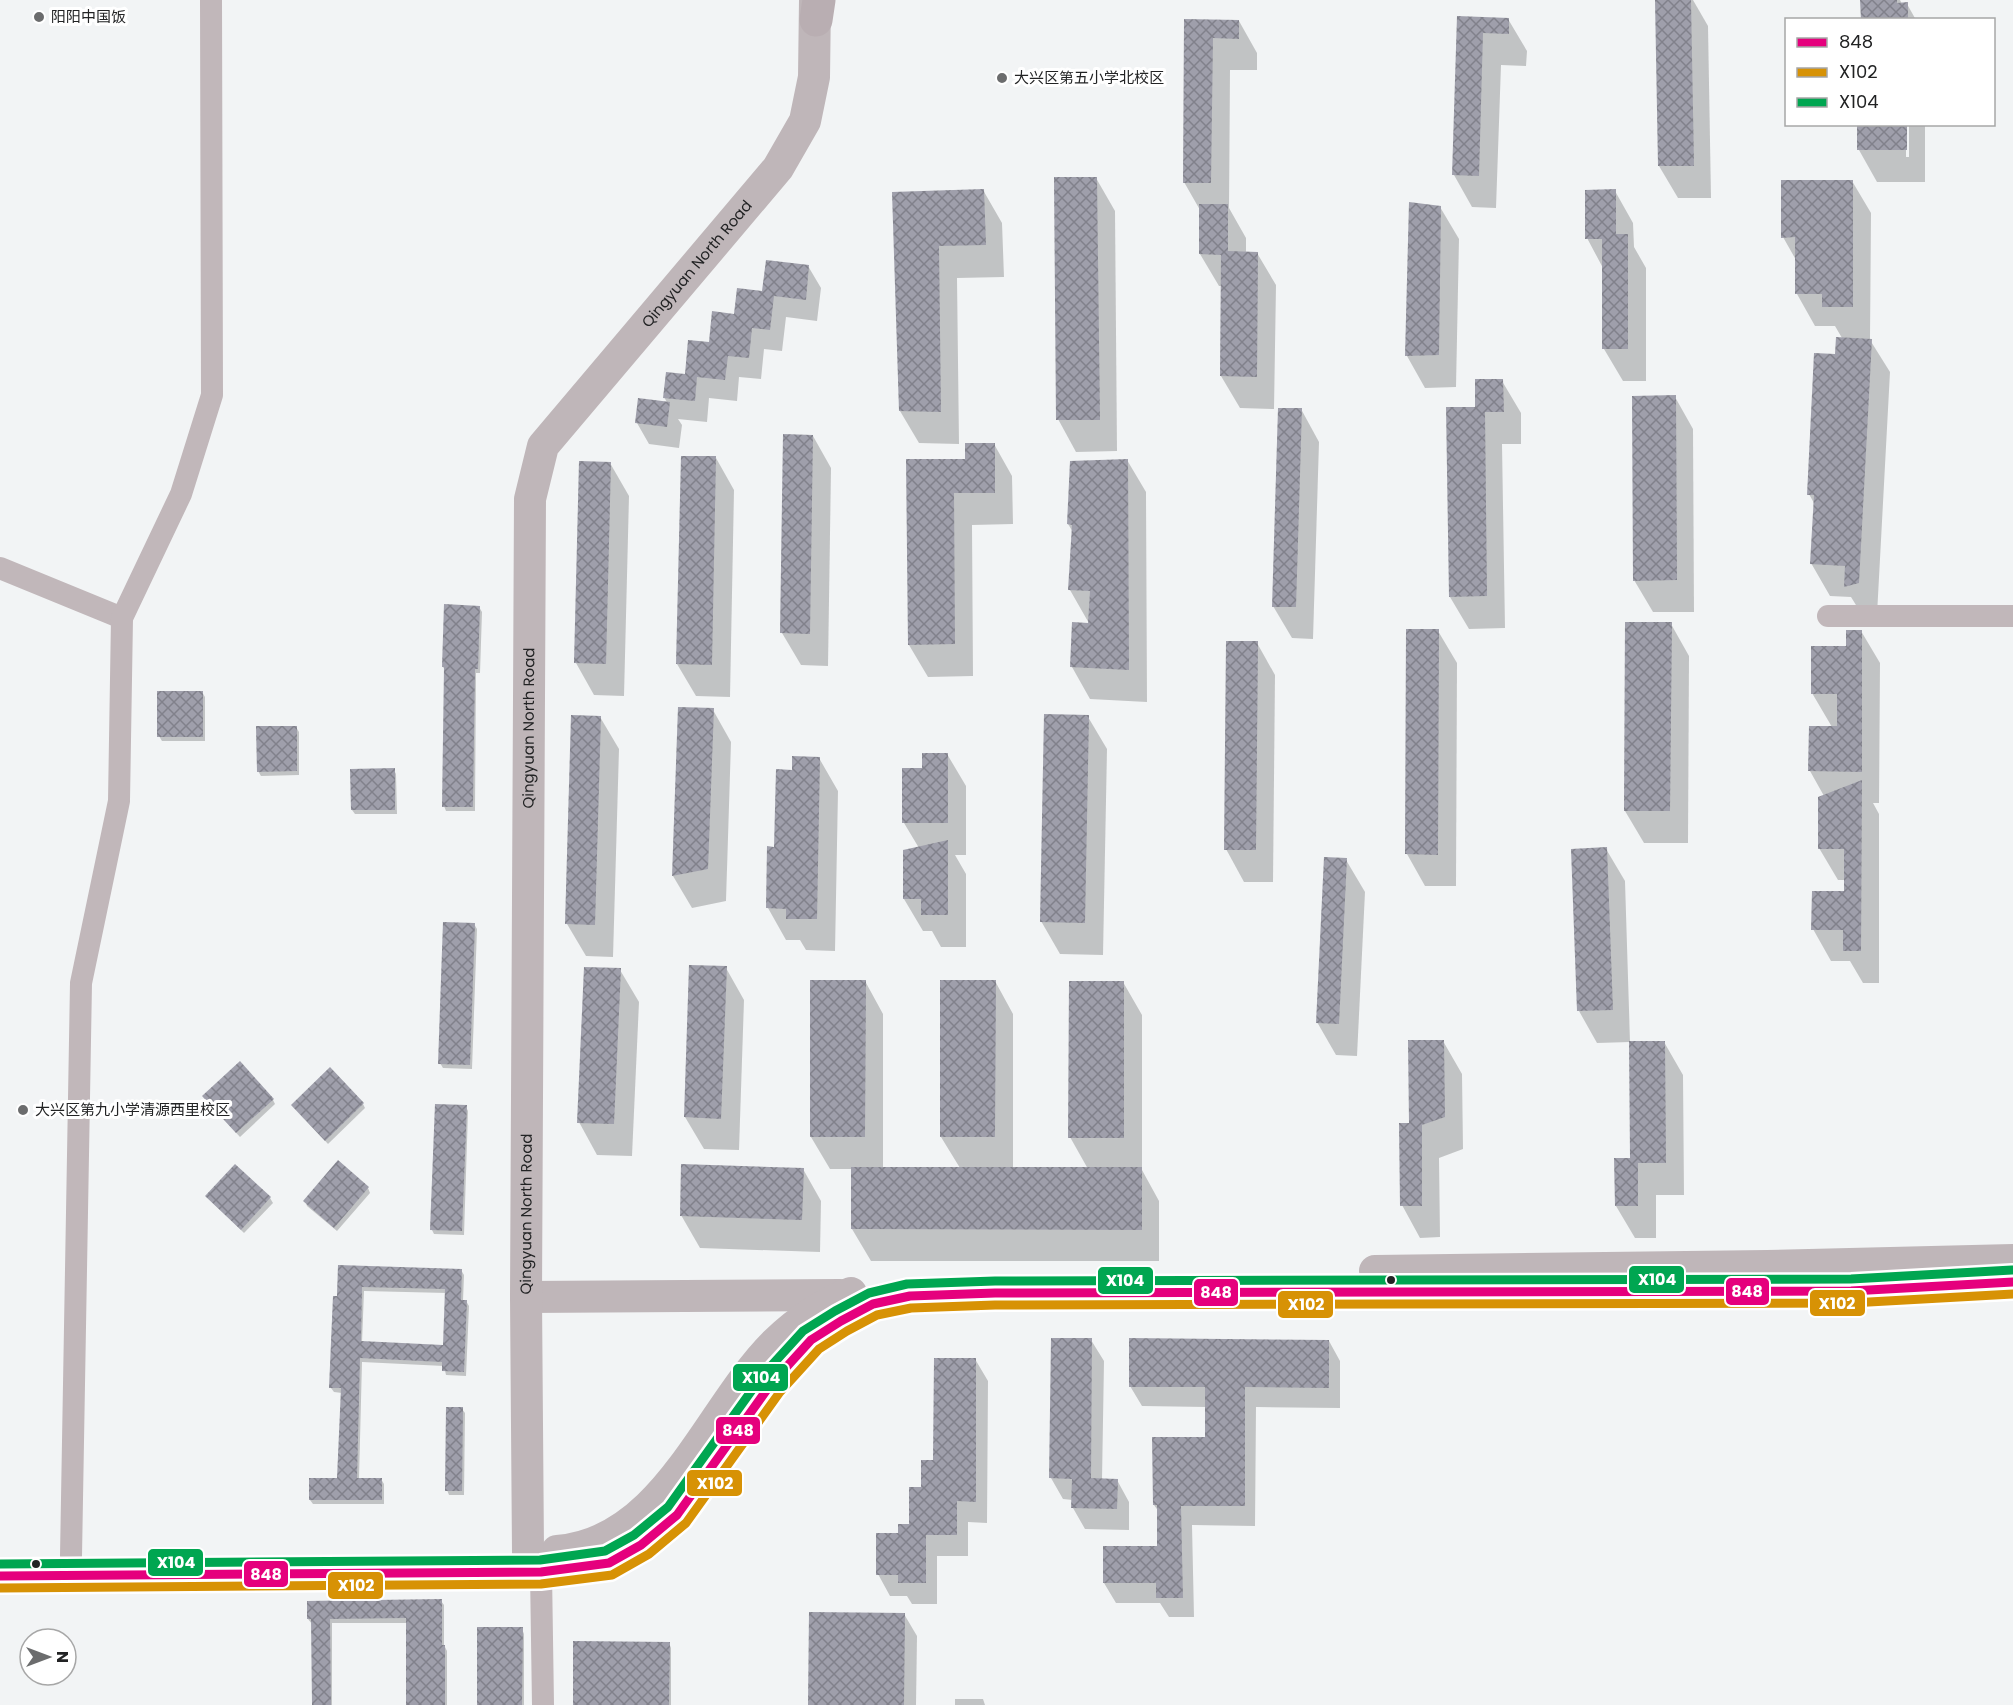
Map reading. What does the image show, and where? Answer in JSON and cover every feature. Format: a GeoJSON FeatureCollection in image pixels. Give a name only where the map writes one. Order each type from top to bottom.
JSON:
{"type":"FeatureCollection","features":[{"type":"Feature","properties":{"kind":"main road","name":"Qingyuan North Road"},"geometry":{"type":"LineString","coordinates":[[534,1562],[526,1297],[530,499],[543,446],[778,168],[805,121],[814,77],[817,7]]}},
{"type":"Feature","properties":{"kind":"main road"},"geometry":{"type":"LineString","coordinates":[[0,1576],[534,1562],[560,1551],[595,1545],[622,1530],[663,1493],[774,1344],[807,1315],[847,1295],[881,1282],[924,1275],[1779,1266],[2013,1260]]}},
{"type":"Feature","properties":{"kind":"main road"},"geometry":{"type":"LineString","coordinates":[[0,1557],[609,1563],[641,1545],[677,1515],[771,1384],[811,1340],[873,1304],[910,1296],[995,1293],[1851,1291],[2013,1282]]}},
{"type":"Feature","properties":{"kind":"main road"},"geometry":{"type":"LineString","coordinates":[[526,1297],[847,1295]]}},
{"type":"Feature","properties":{"kind":"street"},"geometry":{"type":"LineString","coordinates":[[71,1556],[81,983],[119,801],[122,618],[182,494],[212,394],[211,0]]}},
{"type":"Feature","properties":{"kind":"street"},"geometry":{"type":"LineString","coordinates":[[0,568],[122,618]]}},
{"type":"Feature","properties":{"kind":"street"},"geometry":{"type":"LineString","coordinates":[[1828,616],[2013,616]]}},
{"type":"Feature","properties":{"kind":"street"},"geometry":{"type":"LineString","coordinates":[[534,1562],[543,1705]]}},
{"type":"Feature","properties":{"kind":"building"},"geometry":{"type":"Polygon","coordinates":[[[1655,0],[1691,0],[1694,166],[1658,166],[1655,0]]]}},
{"type":"Feature","properties":{"kind":"building"},"geometry":{"type":"Polygon","coordinates":[[[1860,0],[1908,2],[1908,18],[1861,18],[1860,0]]]}},
{"type":"Feature","properties":{"kind":"building"},"geometry":{"type":"Polygon","coordinates":[[[1457,16],[1509,18],[1509,34],[1483,33],[1479,176],[1452,175],[1457,16]]]}},
{"type":"Feature","properties":{"kind":"building"},"geometry":{"type":"Polygon","coordinates":[[[1184,19],[1239,20],[1239,39],[1213,38],[1211,183],[1183,183],[1184,19]]]}},
{"type":"Feature","properties":{"kind":"building"},"geometry":{"type":"Polygon","coordinates":[[[1857,126],[1907,126],[1907,150],[1857,150],[1857,126]]]}},
{"type":"Feature","properties":{"kind":"building"},"geometry":{"type":"Polygon","coordinates":[[[1054,177],[1097,177],[1100,420],[1056,420],[1054,177]]]}},
{"type":"Feature","properties":{"kind":"building"},"geometry":{"type":"Polygon","coordinates":[[[1781,180],[1853,180],[1853,307],[1822,307],[1822,294],[1795,294],[1795,237],[1781,238],[1781,180]]]}},
{"type":"Feature","properties":{"kind":"building"},"geometry":{"type":"Polygon","coordinates":[[[984,189],[986,245],[939,246],[941,412],[899,411],[892,192],[984,189]]]}},
{"type":"Feature","properties":{"kind":"building"},"geometry":{"type":"Polygon","coordinates":[[[1616,189],[1616,234],[1628,234],[1628,349],[1602,349],[1602,239],[1585,239],[1585,190],[1616,189]]]}},
{"type":"Feature","properties":{"kind":"building"},"geometry":{"type":"Polygon","coordinates":[[[1409,202],[1441,206],[1439,355],[1405,356],[1409,202]]]}},
{"type":"Feature","properties":{"kind":"building"},"geometry":{"type":"Polygon","coordinates":[[[1199,204],[1228,204],[1228,251],[1258,252],[1257,377],[1220,376],[1221,255],[1199,254],[1199,204]]]}},
{"type":"Feature","properties":{"kind":"building"},"geometry":{"type":"Polygon","coordinates":[[[766,260],[809,265],[806,300],[774,296],[770,330],[752,328],[749,358],[728,356],[725,380],[697,377],[695,401],[663,398],[666,372],[685,374],[688,340],[709,342],[712,311],[734,314],[737,288],[762,291],[766,260]]]}},
{"type":"Feature","properties":{"kind":"building"},"geometry":{"type":"Polygon","coordinates":[[[1836,337],[1872,339],[1859,583],[1844,587],[1845,566],[1810,564],[1814,495],[1807,495],[1814,353],[1835,354],[1836,337]]]}},
{"type":"Feature","properties":{"kind":"building"},"geometry":{"type":"Polygon","coordinates":[[[1475,379],[1503,379],[1504,412],[1485,412],[1487,596],[1449,597],[1446,407],[1475,407],[1475,379]]]}},
{"type":"Feature","properties":{"kind":"building"},"geometry":{"type":"Polygon","coordinates":[[[1676,395],[1677,580],[1633,581],[1632,396],[1676,395]]]}},
{"type":"Feature","properties":{"kind":"building"},"geometry":{"type":"Polygon","coordinates":[[[638,398],[670,402],[667,427],[635,423],[638,398]]]}},
{"type":"Feature","properties":{"kind":"building"},"geometry":{"type":"Polygon","coordinates":[[[1278,408],[1302,408],[1296,607],[1272,607],[1278,408]]]}},
{"type":"Feature","properties":{"kind":"building"},"geometry":{"type":"Polygon","coordinates":[[[783,434],[813,435],[810,634],[780,633],[783,434]]]}},
{"type":"Feature","properties":{"kind":"building"},"geometry":{"type":"Polygon","coordinates":[[[965,443],[995,443],[995,493],[954,493],[955,644],[908,645],[906,459],[965,459],[965,443]]]}},
{"type":"Feature","properties":{"kind":"building"},"geometry":{"type":"Polygon","coordinates":[[[681,456],[716,456],[712,665],[676,664],[681,456]]]}},
{"type":"Feature","properties":{"kind":"building"},"geometry":{"type":"Polygon","coordinates":[[[1128,459],[1129,670],[1070,667],[1072,622],[1088,623],[1090,591],[1068,590],[1072,525],[1067,524],[1070,461],[1128,459]]]}},
{"type":"Feature","properties":{"kind":"building"},"geometry":{"type":"Polygon","coordinates":[[[579,461],[611,462],[606,664],[574,663],[579,461]]]}},
{"type":"Feature","properties":{"kind":"building"},"geometry":{"type":"Polygon","coordinates":[[[444,604],[480,606],[478,669],[475,669],[473,807],[442,807],[444,604]]]}},
{"type":"Feature","properties":{"kind":"building"},"geometry":{"type":"Polygon","coordinates":[[[1625,622],[1672,622],[1670,811],[1624,811],[1625,622]]]}},
{"type":"Feature","properties":{"kind":"building"},"geometry":{"type":"Polygon","coordinates":[[[1406,629],[1439,629],[1438,855],[1405,854],[1406,629]]]}},
{"type":"Feature","properties":{"kind":"building"},"geometry":{"type":"Polygon","coordinates":[[[1846,630],[1862,630],[1862,772],[1808,771],[1809,726],[1837,726],[1837,694],[1811,694],[1811,646],[1846,646],[1846,630]]]}},
{"type":"Feature","properties":{"kind":"building"},"geometry":{"type":"Polygon","coordinates":[[[1226,641],[1258,641],[1256,850],[1224,850],[1226,641]]]}},
{"type":"Feature","properties":{"kind":"building"},"geometry":{"type":"Polygon","coordinates":[[[157,691],[203,691],[203,737],[157,737],[157,691]]]}},
{"type":"Feature","properties":{"kind":"building"},"geometry":{"type":"Polygon","coordinates":[[[678,707],[714,708],[708,869],[672,876],[678,707]]]}},
{"type":"Feature","properties":{"kind":"building"},"geometry":{"type":"Polygon","coordinates":[[[1044,714],[1089,715],[1085,923],[1040,922],[1044,714]]]}},
{"type":"Feature","properties":{"kind":"building"},"geometry":{"type":"Polygon","coordinates":[[[571,715],[601,716],[595,925],[565,924],[571,715]]]}},
{"type":"Feature","properties":{"kind":"building"},"geometry":{"type":"Polygon","coordinates":[[[256,726],[297,726],[297,771],[257,772],[256,726]]]}},
{"type":"Feature","properties":{"kind":"building"},"geometry":{"type":"Polygon","coordinates":[[[922,753],[948,753],[948,823],[902,823],[902,768],[922,768],[922,753]]]}},
{"type":"Feature","properties":{"kind":"building"},"geometry":{"type":"Polygon","coordinates":[[[792,756],[820,757],[817,919],[786,919],[786,909],[766,908],[767,846],[774,847],[776,769],[792,770],[792,756]]]}},
{"type":"Feature","properties":{"kind":"building"},"geometry":{"type":"Polygon","coordinates":[[[395,768],[395,810],[351,810],[350,769],[395,768]]]}},
{"type":"Feature","properties":{"kind":"building"},"geometry":{"type":"Polygon","coordinates":[[[1862,780],[1861,951],[1843,951],[1843,930],[1811,930],[1812,891],[1844,891],[1844,849],[1818,849],[1818,797],[1862,780]]]}},
{"type":"Feature","properties":{"kind":"building"},"geometry":{"type":"Polygon","coordinates":[[[948,840],[948,915],[921,915],[921,899],[903,899],[903,850],[948,840]]]}},
{"type":"Feature","properties":{"kind":"building"},"geometry":{"type":"Polygon","coordinates":[[[1607,847],[1613,1010],[1577,1011],[1571,849],[1607,847]]]}},
{"type":"Feature","properties":{"kind":"building"},"geometry":{"type":"Polygon","coordinates":[[[1324,857],[1347,858],[1339,1024],[1316,1023],[1324,857]]]}},
{"type":"Feature","properties":{"kind":"building"},"geometry":{"type":"Polygon","coordinates":[[[443,922],[475,923],[470,1065],[438,1064],[443,922]]]}},
{"type":"Feature","properties":{"kind":"building"},"geometry":{"type":"Polygon","coordinates":[[[689,965],[727,966],[721,1119],[684,1117],[689,965]]]}},
{"type":"Feature","properties":{"kind":"building"},"geometry":{"type":"Polygon","coordinates":[[[584,967],[621,968],[614,1124],[577,1123],[584,967]]]}},
{"type":"Feature","properties":{"kind":"building"},"geometry":{"type":"Polygon","coordinates":[[[810,980],[866,980],[865,1137],[810,1137],[810,980]]]}},
{"type":"Feature","properties":{"kind":"building"},"geometry":{"type":"Polygon","coordinates":[[[940,980],[996,980],[995,1137],[940,1137],[940,980]]]}},
{"type":"Feature","properties":{"kind":"building"},"geometry":{"type":"Polygon","coordinates":[[[1069,981],[1124,981],[1124,1138],[1068,1138],[1069,981]]]}},
{"type":"Feature","properties":{"kind":"building"},"geometry":{"type":"Polygon","coordinates":[[[1408,1040],[1444,1040],[1445,1117],[1422,1125],[1422,1206],[1400,1206],[1399,1123],[1409,1123],[1408,1040]]]}},
{"type":"Feature","properties":{"kind":"building"},"geometry":{"type":"Polygon","coordinates":[[[1629,1041],[1665,1041],[1666,1163],[1638,1163],[1638,1206],[1615,1206],[1614,1158],[1630,1158],[1629,1041]]]}},
{"type":"Feature","properties":{"kind":"building"},"geometry":{"type":"Polygon","coordinates":[[[240,1061],[274,1099],[236,1133],[202,1096],[240,1061]]]}},
{"type":"Feature","properties":{"kind":"building"},"geometry":{"type":"Polygon","coordinates":[[[330,1067],[364,1103],[325,1141],[291,1105],[330,1067]]]}},
{"type":"Feature","properties":{"kind":"building"},"geometry":{"type":"Polygon","coordinates":[[[435,1104],[467,1105],[462,1231],[430,1230],[435,1104]]]}},
{"type":"Feature","properties":{"kind":"building"},"geometry":{"type":"Polygon","coordinates":[[[338,1160],[369,1187],[334,1228],[303,1201],[338,1160]]]}},
{"type":"Feature","properties":{"kind":"building"},"geometry":{"type":"Polygon","coordinates":[[[235,1164],[271,1197],[241,1230],[205,1196],[235,1164]]]}},
{"type":"Feature","properties":{"kind":"building"},"geometry":{"type":"Polygon","coordinates":[[[681,1164],[804,1168],[802,1220],[680,1216],[681,1164]]]}},
{"type":"Feature","properties":{"kind":"building"},"geometry":{"type":"Polygon","coordinates":[[[851,1167],[1142,1167],[1142,1230],[851,1229],[851,1167]]]}},
{"type":"Feature","properties":{"kind":"building"},"geometry":{"type":"Polygon","coordinates":[[[338,1265],[462,1269],[461,1300],[467,1300],[464,1372],[442,1371],[442,1362],[360,1358],[357,1478],[382,1478],[382,1500],[309,1500],[309,1478],[337,1478],[341,1388],[329,1388],[333,1296],[337,1296],[338,1265]],[[362,1287],[361,1341],[443,1345],[445,1289],[362,1287]]]}},
{"type":"Feature","properties":{"kind":"building"},"geometry":{"type":"Polygon","coordinates":[[[1051,1338],[1092,1338],[1091,1478],[1118,1479],[1117,1509],[1071,1508],[1072,1479],[1049,1478],[1051,1338]]]}},
{"type":"Feature","properties":{"kind":"building"},"geometry":{"type":"Polygon","coordinates":[[[1129,1338],[1329,1340],[1329,1388],[1245,1387],[1245,1506],[1181,1506],[1183,1598],[1156,1598],[1156,1583],[1103,1583],[1103,1546],[1157,1546],[1157,1505],[1153,1505],[1152,1437],[1205,1437],[1205,1387],[1129,1387],[1129,1338]]]}},
{"type":"Feature","properties":{"kind":"building"},"geometry":{"type":"Polygon","coordinates":[[[934,1358],[976,1358],[976,1502],[957,1501],[957,1535],[926,1535],[926,1583],[898,1583],[898,1575],[876,1575],[876,1533],[898,1533],[898,1524],[909,1524],[909,1487],[921,1487],[921,1460],[933,1460],[934,1358]]]}},
{"type":"Feature","properties":{"kind":"building"},"geometry":{"type":"Polygon","coordinates":[[[446,1407],[463,1407],[462,1491],[445,1491],[446,1407]]]}},
{"type":"Feature","properties":{"kind":"building"},"geometry":{"type":"Polygon","coordinates":[[[442,1599],[445,1705],[406,1705],[406,1618],[330,1619],[331,1705],[312,1705],[311,1619],[307,1619],[307,1601],[442,1599]]]}},
{"type":"Feature","properties":{"kind":"building"},"geometry":{"type":"Polygon","coordinates":[[[809,1612],[905,1613],[904,1705],[808,1705],[809,1612]]]}},
{"type":"Feature","properties":{"kind":"building"},"geometry":{"type":"Polygon","coordinates":[[[477,1627],[523,1627],[522,1705],[477,1705],[477,1627]]]}},
{"type":"Feature","properties":{"kind":"building"},"geometry":{"type":"Polygon","coordinates":[[[573,1641],[670,1642],[669,1705],[573,1705],[573,1641]]]}},
{"type":"Feature","properties":{"kind":"transit line","name":"X104"},"geometry":{"type":"LineString","coordinates":[[0,1564],[540,1560],[605,1551],[634,1535],[668,1507],[762,1376],[803,1331],[869,1293],[907,1284],[995,1281],[1851,1279],[2012,1270]]}},
{"type":"Feature","properties":{"kind":"transit line","name":"848"},"geometry":{"type":"LineString","coordinates":[[0,1576],[541,1572],[609,1563],[641,1545],[677,1515],[771,1384],[811,1340],[873,1304],[910,1296],[995,1293],[1851,1291],[2013,1282]]}},
{"type":"Feature","properties":{"kind":"transit line","name":"X102"},"geometry":{"type":"LineString","coordinates":[[0,1588],[541,1584],[612,1575],[649,1554],[686,1523],[780,1392],[819,1349],[877,1315],[911,1308],[995,1305],[1851,1303],[2013,1294]]}},
{"type":"Feature","properties":{"kind":"place","name":"阳阳中国饭"},"geometry":{"type":"Point","coordinates":[39,17]}},
{"type":"Feature","properties":{"kind":"place","name":"大兴区第五小学北校区"},"geometry":{"type":"Point","coordinates":[1002,78]}},
{"type":"Feature","properties":{"kind":"place","name":"大兴区第九小学清源西里校区"},"geometry":{"type":"Point","coordinates":[23,1110]}}]}
